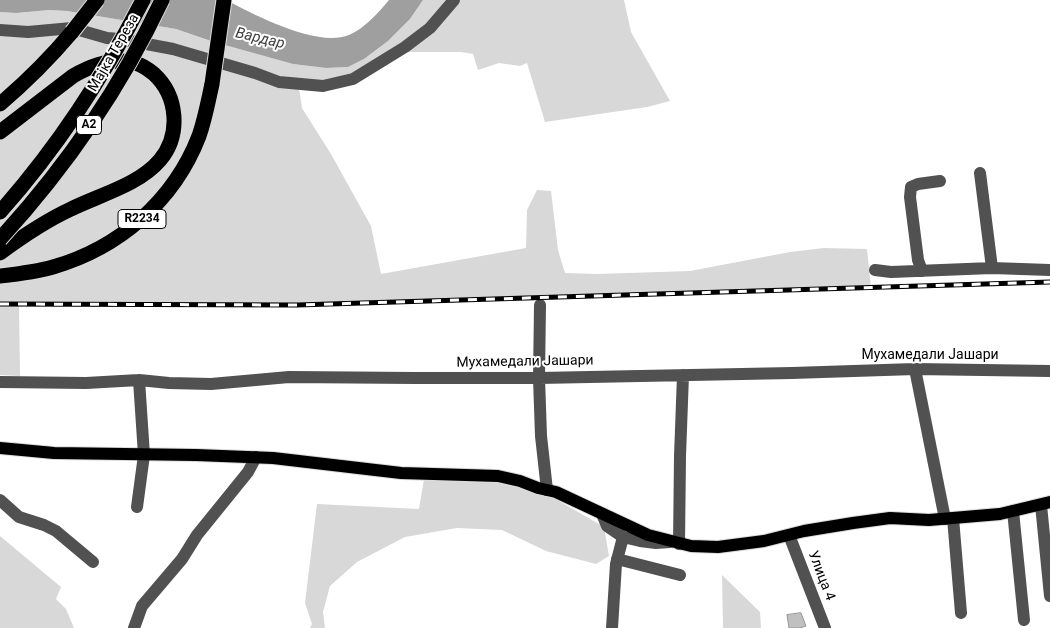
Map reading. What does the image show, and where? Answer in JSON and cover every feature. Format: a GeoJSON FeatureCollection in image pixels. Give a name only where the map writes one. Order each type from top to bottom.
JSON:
{"type":"FeatureCollection","features":[{"type":"Feature","properties":{"kind":"highway"},"geometry":{"type":"LineString","coordinates":[[0,104],[60,46],[97,0]]}},
{"type":"Feature","properties":{"kind":"highway","name":"Мајка Тереза"},"geometry":{"type":"LineString","coordinates":[[0,212],[39,166],[96,85],[143,0]]}},
{"type":"Feature","properties":{"kind":"highway","name":"Мајка Тереза"},"geometry":{"type":"LineString","coordinates":[[0,239],[48,182],[84,133],[135,52],[162,0]]}},
{"type":"Feature","properties":{"kind":"highway","name":"R2234"},"geometry":{"type":"LineString","coordinates":[[0,276],[52,268],[108,244],[149,213],[171,186],[190,156],[203,124],[212,84],[224,0]]}},
{"type":"Feature","properties":{"kind":"highway","name":"R2234"},"geometry":{"type":"LineString","coordinates":[[0,132],[73,76],[105,62],[125,61],[136,63],[150,71],[163,85],[169,95],[174,112],[171,141],[163,157],[151,169],[134,180],[42,224],[0,253]]}},
{"type":"Feature","properties":{"kind":"main road"},"geometry":{"type":"LineString","coordinates":[[0,448],[54,453],[256,457],[401,473],[498,476],[564,495],[648,535],[691,546],[718,547],[764,541],[853,523],[890,518],[929,520],[1000,514],[1046,504]]}},
{"type":"Feature","properties":{"kind":"street"},"geometry":{"type":"LineString","coordinates":[[0,30],[28,32],[72,28],[107,38],[172,49],[255,73],[279,82],[323,86],[353,79],[397,52],[430,28],[454,0]]}},
{"type":"Feature","properties":{"kind":"street"},"geometry":{"type":"LineString","coordinates":[[980,173],[992,268]]}},
{"type":"Feature","properties":{"kind":"street"},"geometry":{"type":"LineString","coordinates":[[922,271],[918,260],[910,197],[911,187],[918,184],[940,181]]}},
{"type":"Feature","properties":{"kind":"street"},"geometry":{"type":"LineString","coordinates":[[875,270],[891,272],[992,268],[1050,270]]}},
{"type":"Feature","properties":{"kind":"street"},"geometry":{"type":"LineString","coordinates":[[540,305],[539,378],[541,436],[548,490]]}},
{"type":"Feature","properties":{"kind":"street"},"geometry":{"type":"LineString","coordinates":[[915,368],[949,519],[961,613]]}},
{"type":"Feature","properties":{"kind":"street","name":"Мухамедали Јашари"},"geometry":{"type":"LineString","coordinates":[[0,382],[86,383],[139,380],[212,384],[289,377],[539,378],[915,368],[1050,370]]}},
{"type":"Feature","properties":{"kind":"street"},"geometry":{"type":"LineString","coordinates":[[602,514],[607,526],[623,537],[656,543],[676,543],[683,375]]}},
{"type":"Feature","properties":{"kind":"street"},"geometry":{"type":"LineString","coordinates":[[137,507],[144,455],[139,380]]}},
{"type":"Feature","properties":{"kind":"street"},"geometry":{"type":"LineString","coordinates":[[134,628],[142,606],[182,559],[196,535],[248,472],[256,457]]}},
{"type":"Feature","properties":{"kind":"street"},"geometry":{"type":"LineString","coordinates":[[0,500],[19,517],[56,531],[93,562]]}},
{"type":"Feature","properties":{"kind":"street"},"geometry":{"type":"LineString","coordinates":[[1046,504],[1050,596]]}},
{"type":"Feature","properties":{"kind":"street"},"geometry":{"type":"LineString","coordinates":[[1013,511],[1024,620]]}},
{"type":"Feature","properties":{"kind":"street","name":"Улица 4"},"geometry":{"type":"LineString","coordinates":[[788,535],[825,628]]}},
{"type":"Feature","properties":{"kind":"street"},"geometry":{"type":"LineString","coordinates":[[612,628],[616,564],[623,537]]}},
{"type":"Feature","properties":{"kind":"street"},"geometry":{"type":"LineString","coordinates":[[617,559],[680,575]]}},
{"type":"Feature","properties":{"kind":"shaded area"},"geometry":{"type":"Polygon","coordinates":[[[423,0],[624,0],[631,32],[670,101],[647,107],[545,122],[527,63],[520,66],[499,63],[478,70],[473,54],[461,52],[397,52],[353,79],[297,81],[302,108],[331,154],[371,226],[381,274],[526,248],[527,210],[537,190],[551,191],[558,250],[565,273],[597,274],[690,271],[790,252],[824,248],[867,249],[871,287],[297,305],[19,304],[20,376],[0,375],[0,12],[67,11],[176,29],[214,42],[293,64],[326,68],[348,67],[364,59],[388,41],[410,19],[423,0]]]}},
{"type":"Feature","properties":{"kind":"shaded area"},"geometry":{"type":"Polygon","coordinates":[[[424,479],[503,482],[554,498],[604,527],[609,556],[596,564],[546,551],[502,530],[457,528],[405,537],[357,562],[330,586],[323,612],[325,628],[310,628],[312,624],[305,603],[317,504],[419,509],[424,479]]]}},
{"type":"Feature","properties":{"kind":"shaded area"},"geometry":{"type":"Polygon","coordinates":[[[0,536],[61,587],[56,599],[66,609],[74,628],[0,628],[0,536]]]}},
{"type":"Feature","properties":{"kind":"shaded area"},"geometry":{"type":"Polygon","coordinates":[[[722,575],[760,612],[761,628],[723,628],[722,575]]]}},
{"type":"Feature","properties":{"kind":"water","name":"Вардар"},"geometry":{"type":"Polygon","coordinates":[[[0,0],[226,0],[286,28],[304,34],[336,38],[349,35],[366,24],[389,0],[423,0],[410,19],[388,41],[364,59],[348,67],[326,68],[293,64],[214,42],[176,29],[67,11],[0,12],[0,0]]]}},
{"type":"Feature","properties":{"kind":"building"},"geometry":{"type":"Polygon","coordinates":[[[801,613],[806,626],[789,628],[787,615],[801,613]]]}},
{"type":"Feature","properties":{"kind":"railway"},"geometry":{"type":"LineString","coordinates":[[0,304],[297,305],[1050,282]]}}]}
